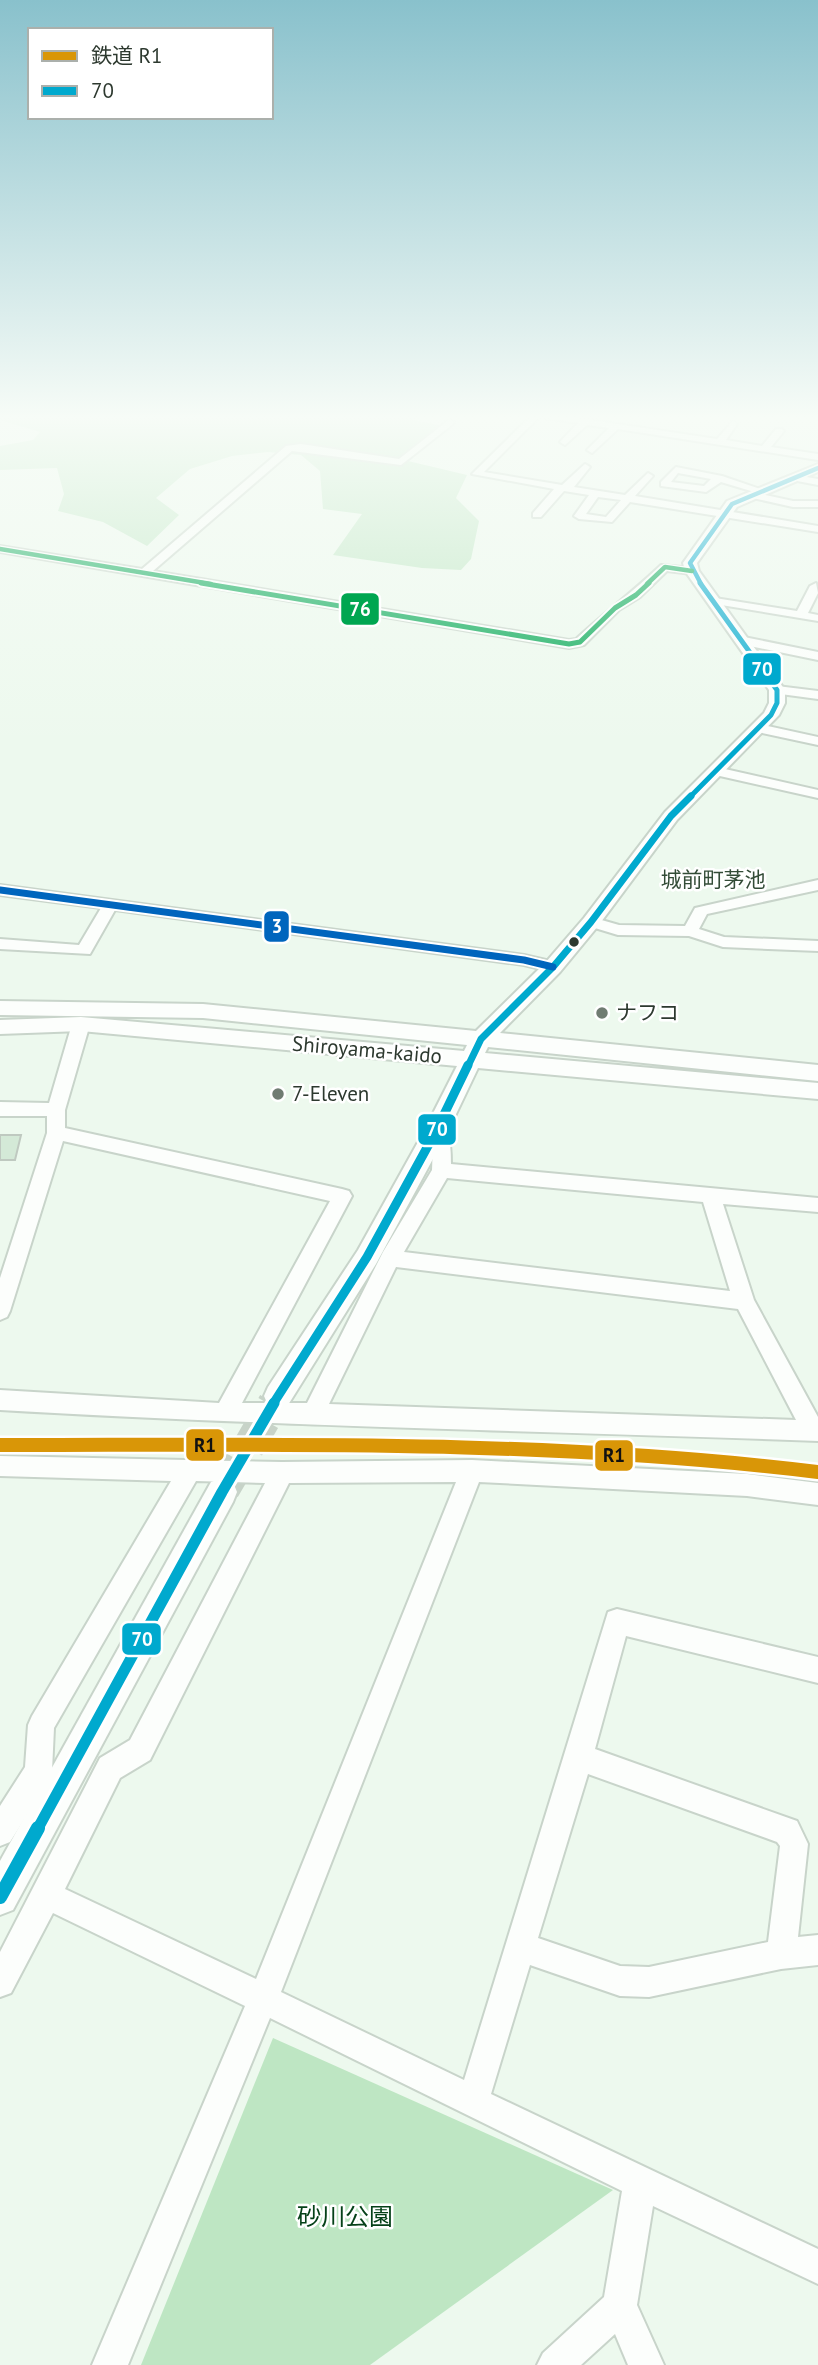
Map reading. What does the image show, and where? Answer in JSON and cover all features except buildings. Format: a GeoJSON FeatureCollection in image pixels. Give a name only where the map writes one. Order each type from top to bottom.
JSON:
{"type":"FeatureCollection","features":[{"type":"Feature","properties":{"kind":"street"},"geometry":{"type":"LineString","coordinates":[[144,573],[200,524]]}},
{"type":"Feature","properties":{"kind":"street"},"geometry":{"type":"LineString","coordinates":[[278,1396],[367,1257],[435,1133],[476,1049],[591,922],[671,816],[771,715],[777,703],[777,690],[692,571],[690,563],[716,524]]}},
{"type":"Feature","properties":{"kind":"street"},"geometry":{"type":"LineString","coordinates":[[791,524],[818,529]]}},
{"type":"Feature","properties":{"kind":"street"},"geometry":{"type":"LineString","coordinates":[[0,549],[569,644],[580,642],[664,567],[692,571]]}},
{"type":"Feature","properties":{"kind":"street"},"geometry":{"type":"LineString","coordinates":[[801,615],[816,586]]}},
{"type":"Feature","properties":{"kind":"street"},"geometry":{"type":"LineString","coordinates":[[715,601],[818,618]]}},
{"type":"Feature","properties":{"kind":"street"},"geometry":{"type":"LineString","coordinates":[[744,641],[818,656]]}},
{"type":"Feature","properties":{"kind":"street"},"geometry":{"type":"LineString","coordinates":[[777,690],[818,695]]}},
{"type":"Feature","properties":{"kind":"street"},"geometry":{"type":"LineString","coordinates":[[758,728],[818,741]]}},
{"type":"Feature","properties":{"kind":"street"},"geometry":{"type":"LineString","coordinates":[[716,771],[818,794]]}},
{"type":"Feature","properties":{"kind":"street"},"geometry":{"type":"LineString","coordinates":[[690,931],[702,911],[818,885]]}},
{"type":"Feature","properties":{"kind":"street"},"geometry":{"type":"LineString","coordinates":[[0,890],[524,960],[553,967]]}},
{"type":"Feature","properties":{"kind":"street"},"geometry":{"type":"LineString","coordinates":[[0,944],[84,950],[110,906]]}},
{"type":"Feature","properties":{"kind":"street"},"geometry":{"type":"LineString","coordinates":[[591,922],[618,930],[690,931],[723,942],[818,946]]}},
{"type":"Feature","properties":{"kind":"street","name":"Shiroyama-kaido"},"geometry":{"type":"LineString","coordinates":[[0,1008],[203,1011],[476,1049],[818,1091]]}},
{"type":"Feature","properties":{"kind":"street"},"geometry":{"type":"LineString","coordinates":[[0,1311],[56,1133],[56,1110],[81,1024]]}},
{"type":"Feature","properties":{"kind":"street","name":"Shiroyama-kaido"},"geometry":{"type":"LineString","coordinates":[[0,1027],[81,1024],[818,1073]]}},
{"type":"Feature","properties":{"kind":"street"},"geometry":{"type":"LineString","coordinates":[[0,1109],[56,1110]]}},
{"type":"Feature","properties":{"kind":"street"},"geometry":{"type":"LineString","coordinates":[[56,1133],[342,1196],[225,1413]]}},
{"type":"Feature","properties":{"kind":"street"},"geometry":{"type":"LineString","coordinates":[[313,1413],[390,1258],[442,1170],[442,1142],[435,1133]]}},
{"type":"Feature","properties":{"kind":"street"},"geometry":{"type":"LineString","coordinates":[[442,1170],[818,1205]]}},
{"type":"Feature","properties":{"kind":"street"},"geometry":{"type":"LineString","coordinates":[[710,1194],[744,1301],[815,1431]]}},
{"type":"Feature","properties":{"kind":"street"},"geometry":{"type":"LineString","coordinates":[[390,1258],[744,1301]]}},
{"type":"Feature","properties":{"kind":"street"},"geometry":{"type":"LineString","coordinates":[[0,1400],[225,1413],[313,1413],[815,1431]]}},
{"type":"Feature","properties":{"kind":"street"},"geometry":{"type":"LineString","coordinates":[[2,1470],[282,1473],[472,1471],[747,1485],[818,1494]]}},
{"type":"Feature","properties":{"kind":"street"},"geometry":{"type":"LineString","coordinates":[[0,1832],[38,1771],[41,1725],[190,1470]]}},
{"type":"Feature","properties":{"kind":"street"},"geometry":{"type":"LineString","coordinates":[[110,2365],[264,1997],[472,1471]]}},
{"type":"Feature","properties":{"kind":"street"},"geometry":{"type":"LineString","coordinates":[[0,1982],[110,1768],[139,1750],[282,1473]]}},
{"type":"Feature","properties":{"kind":"street"},"geometry":{"type":"LineString","coordinates":[[0,1896],[222,1492]]}},
{"type":"Feature","properties":{"kind":"street"},"geometry":{"type":"LineString","coordinates":[[473,2102],[579,1757],[617,1621],[818,1670]]}},
{"type":"Feature","properties":{"kind":"street"},"geometry":{"type":"LineString","coordinates":[[579,1757],[787,1832],[794,1844],[780,1954]]}},
{"type":"Feature","properties":{"kind":"street"},"geometry":{"type":"LineString","coordinates":[[47,1895],[264,1997],[640,2184],[818,2267]]}},
{"type":"Feature","properties":{"kind":"street"},"geometry":{"type":"LineString","coordinates":[[521,1947],[620,1980],[649,1982],[780,1954],[818,1950]]}},
{"type":"Feature","properties":{"kind":"street"},"geometry":{"type":"LineString","coordinates":[[640,2184],[620,2306],[646,2365]]}},
{"type":"Feature","properties":{"kind":"street"},"geometry":{"type":"LineString","coordinates":[[555,2365],[620,2306]]}},
{"type":"Feature","properties":{"kind":"green space"},"geometry":{"type":"Polygon","coordinates":[[[107,524],[169,524],[147,546],[107,524]]]}},
{"type":"Feature","properties":{"kind":"green space"},"geometry":{"type":"Polygon","coordinates":[[[355,524],[478,524],[471,559],[461,570],[422,568],[333,555],[355,524]]]}},
{"type":"Feature","properties":{"kind":"green space","name":"砂川公園"},"geometry":{"type":"Polygon","coordinates":[[[273,2038],[613,2190],[370,2365],[141,2365],[273,2038]]]}},
{"type":"Feature","properties":{"kind":"tunnel"},"geometry":{"type":"LineString","coordinates":[[273,1404],[278,1396]]}},
{"type":"Feature","properties":{"kind":"tunnel"},"geometry":{"type":"LineString","coordinates":[[224,1489],[274,1403]]}},
{"type":"Feature","properties":{"kind":"rail line","name":"R1"},"geometry":{"type":"LineString","coordinates":[[0,1445],[494,1450],[691,1460],[818,1472]]}},
{"type":"Feature","properties":{"kind":"transit line","name":"70"},"geometry":{"type":"LineString","coordinates":[[0,1897],[222,1492],[278,1396],[367,1257],[435,1133],[481,1039],[553,967],[591,922],[671,816],[771,715],[777,703],[777,690],[692,571],[690,563],[718,524]]}},
{"type":"Feature","properties":{"kind":"transit line","name":"76"},"geometry":{"type":"LineString","coordinates":[[0,549],[569,644],[580,642],[615,608],[636,595],[665,567],[692,571]]}},
{"type":"Feature","properties":{"kind":"transit line","name":"3"},"geometry":{"type":"LineString","coordinates":[[0,890],[524,960],[553,967]]}},
{"type":"Feature","properties":{"kind":"place","name":"ナフコ"},"geometry":{"type":"Point","coordinates":[602,1013]}},
{"type":"Feature","properties":{"kind":"place","name":"7-Eleven"},"geometry":{"type":"Point","coordinates":[278,1094]}},
{"type":"Feature","properties":{"kind":"district","name":"城前町茅池"},"geometry":{"type":"Point","coordinates":[713,880]}}]}
